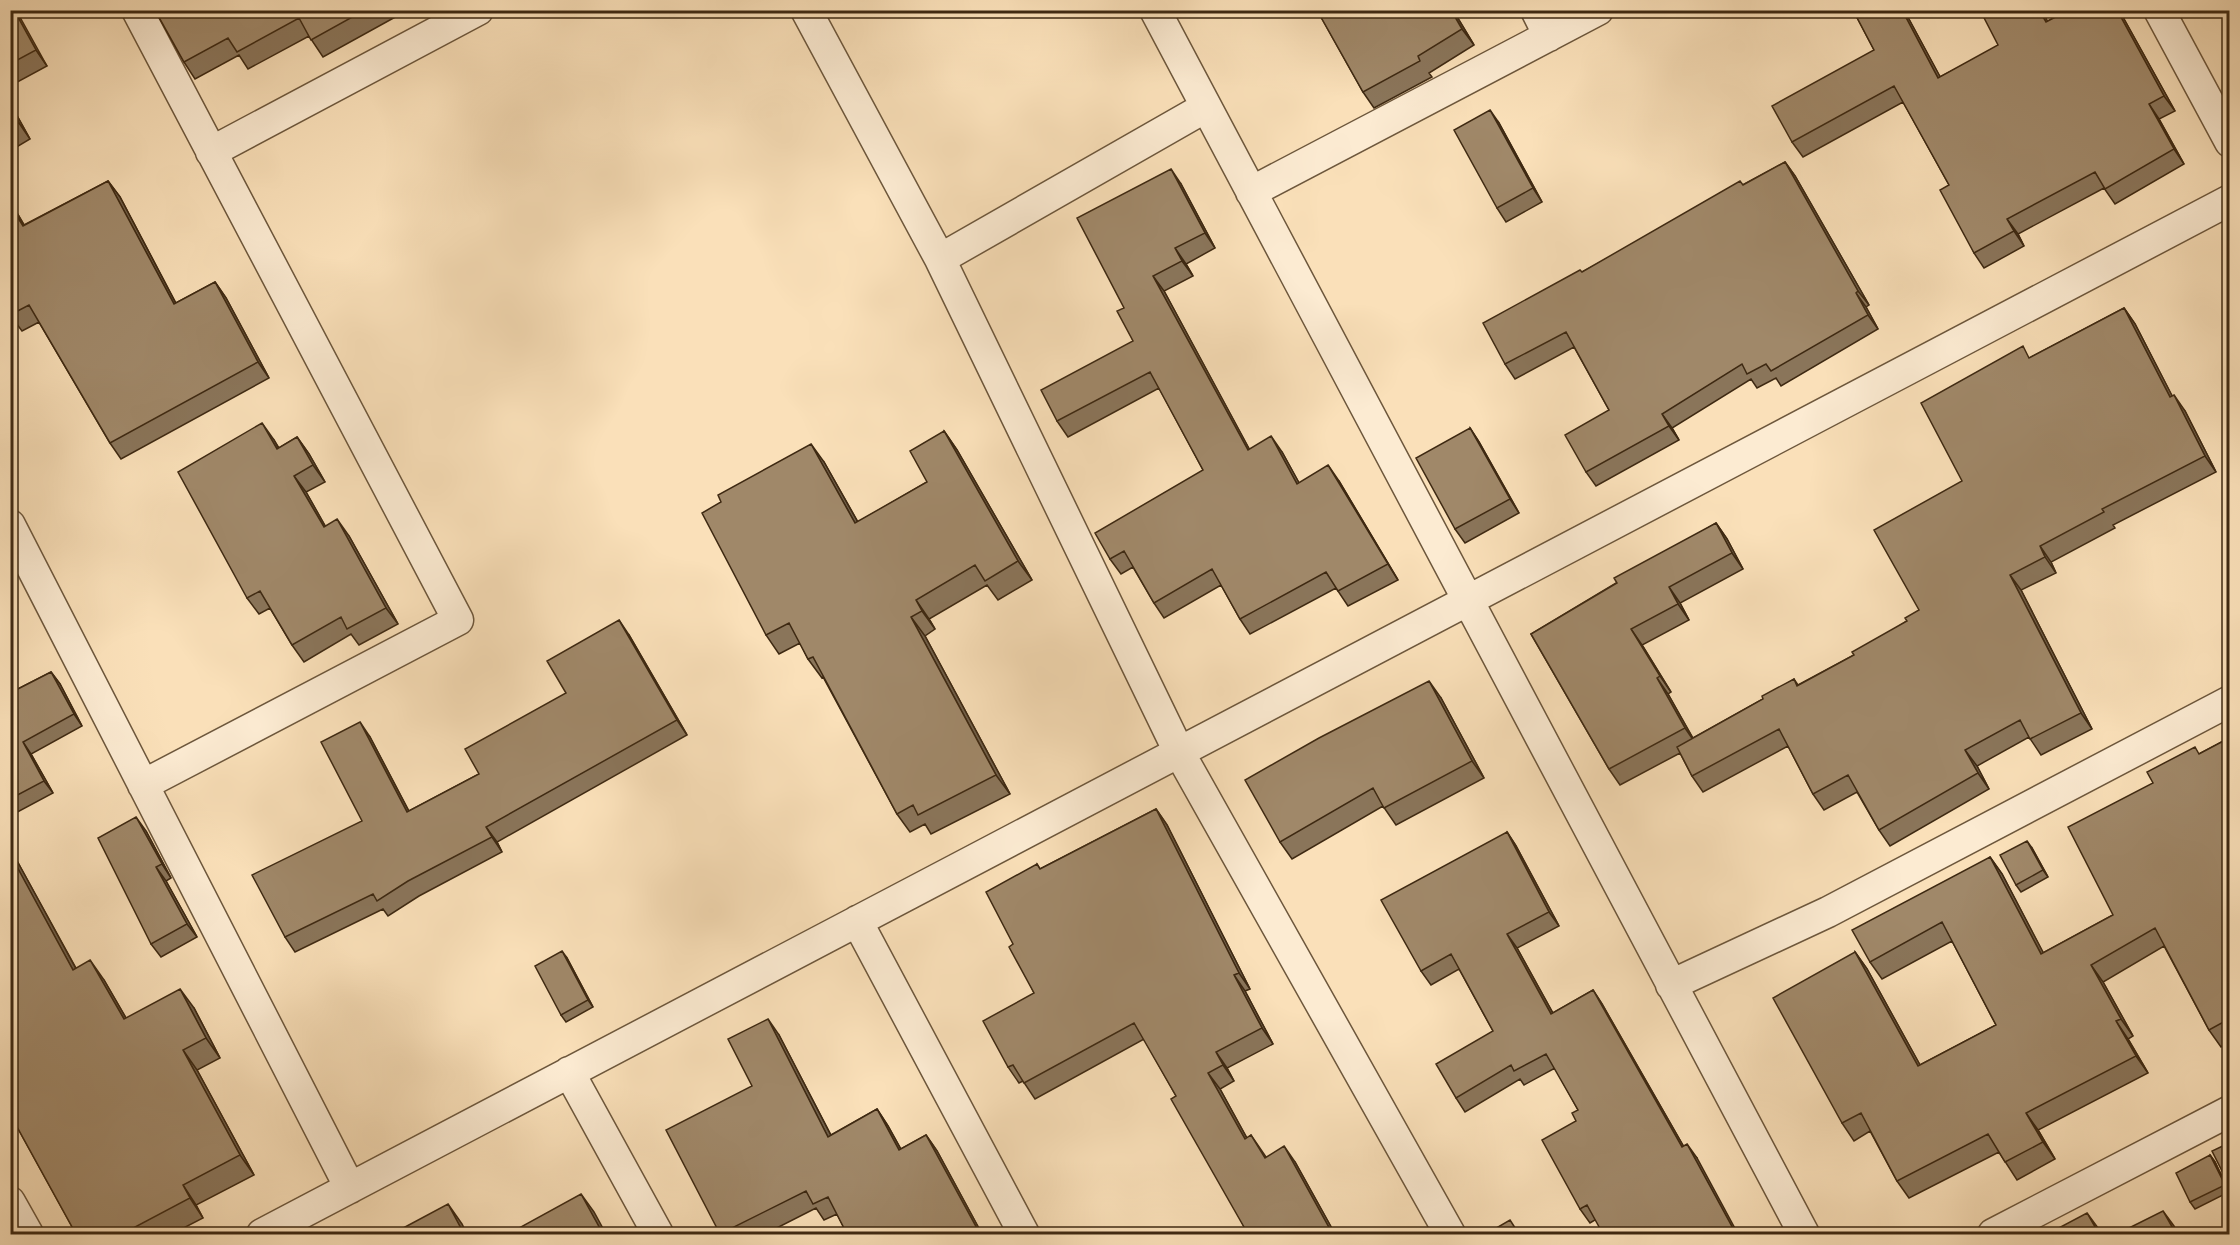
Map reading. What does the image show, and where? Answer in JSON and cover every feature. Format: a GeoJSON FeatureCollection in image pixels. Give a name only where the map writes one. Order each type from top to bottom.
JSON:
{"type":"FeatureCollection","features":[{"type":"Feature","properties":{"kind":"street"},"geometry":{"type":"LineString","coordinates":[[137,10],[458,620],[143,785]]}},
{"type":"Feature","properties":{"kind":"street"},"geometry":{"type":"LineString","coordinates":[[212,152],[478,10]]}},
{"type":"Feature","properties":{"kind":"street"},"geometry":{"type":"LineString","coordinates":[[806,10],[940,259],[1179,752],[1450,1234]]}},
{"type":"Feature","properties":{"kind":"street"},"geometry":{"type":"LineString","coordinates":[[1155,10],[1803,1234]]}},
{"type":"Feature","properties":{"kind":"street"},"geometry":{"type":"LineString","coordinates":[[1251,192],[1542,23],[1598,10]]}},
{"type":"Feature","properties":{"kind":"street"},"geometry":{"type":"LineString","coordinates":[[2158,10],[2229,142]]}},
{"type":"Feature","properties":{"kind":"street"},"geometry":{"type":"LineString","coordinates":[[940,259],[1206,107]]}},
{"type":"Feature","properties":{"kind":"street"},"geometry":{"type":"LineString","coordinates":[[262,1234],[305,1224],[350,1188],[2229,200]]}},
{"type":"Feature","properties":{"kind":"street"},"geometry":{"type":"LineString","coordinates":[[10,525],[350,1188]]}},
{"type":"Feature","properties":{"kind":"street"},"geometry":{"type":"LineString","coordinates":[[1671,985],[1828,912],[2229,701]]}},
{"type":"Feature","properties":{"kind":"street"},"geometry":{"type":"LineString","coordinates":[[857,921],[1024,1234]]}},
{"type":"Feature","properties":{"kind":"street"},"geometry":{"type":"LineString","coordinates":[[569,1072],[658,1234]]}},
{"type":"Feature","properties":{"kind":"street"},"geometry":{"type":"LineString","coordinates":[[1993,1234],[2229,1111]]}},
{"type":"Feature","properties":{"kind":"street"},"geometry":{"type":"LineString","coordinates":[[10,1202],[27,1234]]}},
{"type":"Feature","properties":{"kind":"building"},"geometry":{"type":"Polygon","coordinates":[[[10,10],[14,10],[36,50],[10,64],[10,10]]]}},
{"type":"Feature","properties":{"kind":"building"},"geometry":{"type":"Polygon","coordinates":[[[155,10],[365,10],[311,40],[299,18],[237,52],[228,38],[184,62],[155,10]]]}},
{"type":"Feature","properties":{"kind":"building"},"geometry":{"type":"Polygon","coordinates":[[[1317,10],[1451,10],[1462,29],[1418,56],[1420,61],[1363,92],[1317,10]]]}},
{"type":"Feature","properties":{"kind":"building"},"geometry":{"type":"Polygon","coordinates":[[[1853,10],[1902,10],[1938,78],[1998,45],[1980,10],[2039,10],[2046,22],[2069,10],[2117,10],[2164,96],[2149,104],[2174,149],[2105,189],[2095,172],[2007,219],[2014,231],[1974,253],[1940,190],[1949,185],[1894,86],[1792,142],[1772,106],[1874,50],[1853,10]]]}},
{"type":"Feature","properties":{"kind":"building"},"geometry":{"type":"Polygon","coordinates":[[[10,108],[19,123],[10,128],[10,108]]]}},
{"type":"Feature","properties":{"kind":"building"},"geometry":{"type":"Polygon","coordinates":[[[1490,110],[1533,188],[1497,208],[1454,130],[1490,110]]]}},
{"type":"Feature","properties":{"kind":"building"},"geometry":{"type":"Polygon","coordinates":[[[1785,162],[1858,291],[1856,293],[1868,315],[1771,371],[1766,364],[1747,374],[1742,364],[1662,414],[1669,426],[1586,472],[1565,435],[1609,410],[1566,332],[1505,364],[1483,323],[1580,270],[1582,272],[1740,181],[1743,185],[1785,162]]]}},
{"type":"Feature","properties":{"kind":"building"},"geometry":{"type":"Polygon","coordinates":[[[1171,169],[1205,233],[1175,248],[1182,261],[1153,276],[1248,450],[1271,436],[1297,484],[1328,465],[1388,564],[1338,591],[1326,572],[1240,619],[1212,569],[1154,603],[1124,551],[1110,559],[1095,533],[1203,470],[1150,372],[1057,421],[1041,390],[1133,341],[1117,311],[1124,308],[1077,218],[1171,169]]]}},
{"type":"Feature","properties":{"kind":"building"},"geometry":{"type":"Polygon","coordinates":[[[108,181],[174,304],[215,282],[258,362],[110,443],[29,305],[10,315],[10,205],[23,226],[108,181]]]}},
{"type":"Feature","properties":{"kind":"building"},"geometry":{"type":"Polygon","coordinates":[[[2124,308],[2170,397],[2174,395],[2205,456],[2102,509],[2104,512],[2040,546],[2045,557],[2010,575],[2081,713],[2030,739],[2020,720],[1965,750],[1978,773],[1879,830],[1848,775],[1813,794],[1779,729],[1692,776],[1677,747],[1794,679],[1797,686],[1854,655],[1852,652],[1907,621],[1905,618],[1919,610],[1874,530],[1962,481],[1921,403],[2023,346],[2029,358],[2124,308]]]}},
{"type":"Feature","properties":{"kind":"building"},"geometry":{"type":"Polygon","coordinates":[[[262,423],[277,449],[297,437],[313,465],[294,476],[324,527],[337,519],[386,608],[347,629],[341,617],[292,645],[260,591],[247,598],[178,472],[262,423]]]}},
{"type":"Feature","properties":{"kind":"building"},"geometry":{"type":"Polygon","coordinates":[[[1470,428],[1510,499],[1455,529],[1416,458],[1470,428]]]}},
{"type":"Feature","properties":{"kind":"building"},"geometry":{"type":"Polygon","coordinates":[[[944,431],[1018,561],[985,581],[975,565],[916,600],[922,611],[911,617],[996,775],[918,815],[913,805],[897,814],[813,657],[808,659],[789,623],[766,635],[702,513],[721,502],[718,495],[811,444],[855,523],[927,482],[910,451],[944,431]]]}},
{"type":"Feature","properties":{"kind":"building"},"geometry":{"type":"Polygon","coordinates":[[[1716,523],[1732,553],[1669,587],[1678,604],[1631,629],[1660,676],[1657,678],[1685,728],[1609,769],[1531,634],[1617,583],[1614,578],[1716,523]]]}},
{"type":"Feature","properties":{"kind":"building"},"geometry":{"type":"Polygon","coordinates":[[[619,620],[677,720],[486,827],[492,837],[408,881],[377,901],[373,894],[285,937],[252,875],[362,821],[321,742],[360,722],[407,812],[479,774],[465,749],[566,693],[547,661],[619,620]]]}},
{"type":"Feature","properties":{"kind":"building"},"geometry":{"type":"Polygon","coordinates":[[[51,672],[74,714],[23,742],[44,781],[10,799],[10,693],[51,672]]]}},
{"type":"Feature","properties":{"kind":"building"},"geometry":{"type":"Polygon","coordinates":[[[1429,681],[1472,761],[1384,808],[1373,788],[1280,842],[1245,780],[1319,738],[1429,681]]]}},
{"type":"Feature","properties":{"kind":"building"},"geometry":{"type":"Polygon","coordinates":[[[2229,738],[2229,1019],[2209,1030],[2155,928],[2091,965],[2121,1019],[2116,1021],[2136,1056],[2026,1113],[2043,1142],[2005,1162],[1988,1134],[1897,1181],[1861,1113],[1842,1123],[1773,998],[1855,952],[1918,1066],[1996,1025],[1942,922],[1870,962],[1852,930],[1990,857],[2041,954],[2113,915],[2068,827],[2153,783],[2147,772],[2195,747],[2199,754],[2229,738]]]}},
{"type":"Feature","properties":{"kind":"building"},"geometry":{"type":"Polygon","coordinates":[[[1156,809],[1239,973],[1234,975],[1262,1028],[1216,1052],[1223,1065],[1208,1073],[1245,1139],[1251,1135],[1265,1158],[1284,1146],[1332,1233],[1248,1234],[1171,1099],[1176,1096],[1134,1023],[1024,1083],[1013,1065],[1008,1067],[983,1021],[1034,993],[1009,947],[1013,944],[986,892],[1037,864],[1040,869],[1156,809]]]}},
{"type":"Feature","properties":{"kind":"building"},"geometry":{"type":"Polygon","coordinates":[[[136,817],[162,864],[156,867],[187,924],[151,944],[98,838],[136,817]]]}},
{"type":"Feature","properties":{"kind":"building"},"geometry":{"type":"Polygon","coordinates":[[[1507,832],[1549,912],[1507,934],[1551,1014],[1593,990],[1682,1147],[1687,1144],[1736,1234],[1603,1234],[1587,1205],[1580,1209],[1542,1140],[1576,1121],[1572,1113],[1578,1110],[1546,1054],[1514,1071],[1511,1065],[1456,1098],[1436,1064],[1493,1031],[1451,954],[1421,971],[1381,900],[1507,832]]]}},
{"type":"Feature","properties":{"kind":"building"},"geometry":{"type":"Polygon","coordinates":[[[2027,841],[2043,870],[2016,885],[2000,855],[2027,841]]]}},
{"type":"Feature","properties":{"kind":"building"},"geometry":{"type":"Polygon","coordinates":[[[10,854],[73,970],[90,960],[124,1019],[180,989],[206,1038],[183,1050],[240,1155],[183,1185],[190,1198],[122,1234],[76,1234],[10,1114],[10,854]]]}},
{"type":"Feature","properties":{"kind":"building"},"geometry":{"type":"Polygon","coordinates":[[[562,951],[588,1000],[561,1015],[535,966],[562,951]]]}},
{"type":"Feature","properties":{"kind":"building"},"geometry":{"type":"Polygon","coordinates":[[[768,1019],[828,1137],[877,1109],[899,1150],[926,1135],[980,1234],[847,1234],[828,1197],[813,1204],[806,1191],[720,1234],[666,1130],[752,1086],[728,1039],[768,1019]]]}},
{"type":"Feature","properties":{"kind":"building"},"geometry":{"type":"Polygon","coordinates":[[[2229,1143],[2229,1185],[2212,1151],[2229,1143]]]}},
{"type":"Feature","properties":{"kind":"building"},"geometry":{"type":"Polygon","coordinates":[[[2210,1155],[2225,1185],[2190,1202],[2176,1173],[2210,1155]]]}},
{"type":"Feature","properties":{"kind":"building"},"geometry":{"type":"Polygon","coordinates":[[[581,1194],[603,1234],[508,1234],[581,1194]]]}},
{"type":"Feature","properties":{"kind":"building"},"geometry":{"type":"Polygon","coordinates":[[[448,1204],[464,1234],[392,1234],[448,1204]]]}},
{"type":"Feature","properties":{"kind":"building"},"geometry":{"type":"Polygon","coordinates":[[[2163,1211],[2176,1234],[2117,1234],[2163,1211]]]}},
{"type":"Feature","properties":{"kind":"building"},"geometry":{"type":"Polygon","coordinates":[[[2087,1213],[2099,1234],[2055,1234],[2053,1231],[2087,1213]]]}},
{"type":"Feature","properties":{"kind":"building"},"geometry":{"type":"Polygon","coordinates":[[[1510,1220],[1519,1234],[1486,1234],[1510,1220]]]}}]}
